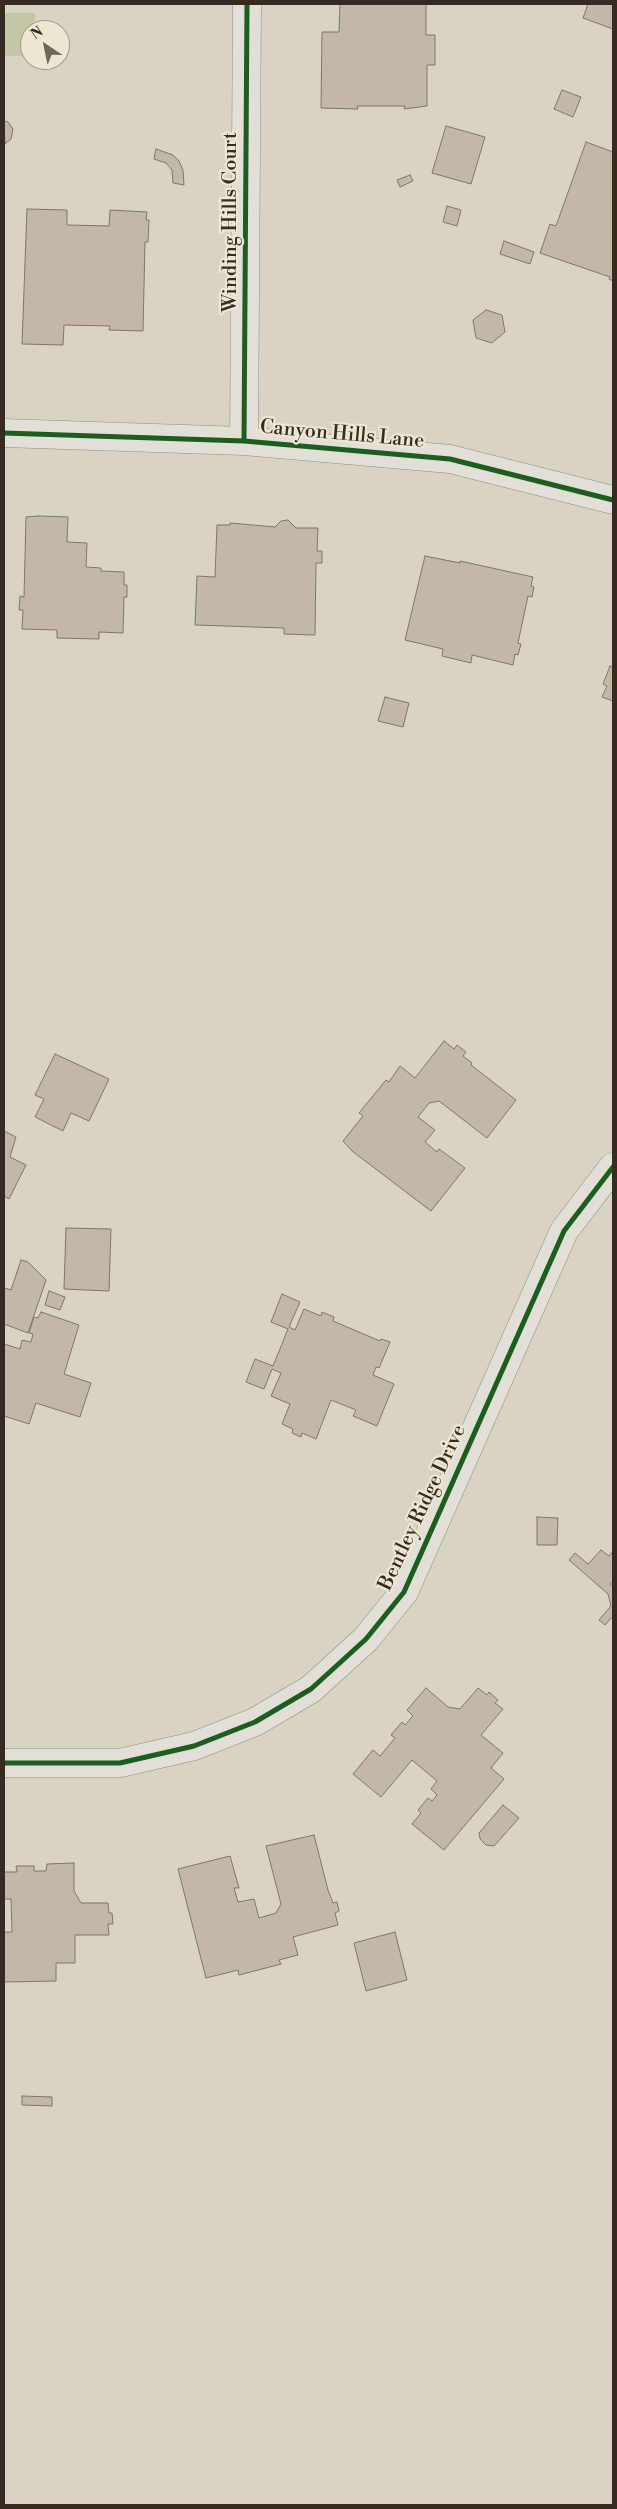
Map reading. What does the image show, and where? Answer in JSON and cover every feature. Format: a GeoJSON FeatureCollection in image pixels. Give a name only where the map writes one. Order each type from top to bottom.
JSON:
{"type":"FeatureCollection","features":[{"type":"Feature","properties":{"kind":"street","name":"Winding Hills Court"},"geometry":{"type":"LineString","coordinates":[[244,441],[247,4]]}},
{"type":"Feature","properties":{"kind":"street","name":"Canyon Hills Lane"},"geometry":{"type":"LineString","coordinates":[[4,433],[244,441],[450,459],[613,500]]}},
{"type":"Feature","properties":{"kind":"street","name":"Bentley Ridge Drive"},"geometry":{"type":"LineString","coordinates":[[4,1763],[120,1763],[194,1746],[256,1722],[311,1689],[366,1639],[404,1592],[564,1231],[613,1167]]}},
{"type":"Feature","properties":{"kind":"green space"},"geometry":{"type":"Polygon","coordinates":[[[4,13],[35,13],[35,20],[20,20],[20,56],[4,56],[4,13]]]}},
{"type":"Feature","properties":{"kind":"building"},"geometry":{"type":"Polygon","coordinates":[[[340,4],[426,4],[426,35],[435,35],[435,65],[427,65],[427,106],[404,109],[405,106],[357,106],[358,109],[321,108],[322,32],[339,32],[340,4]]]}},
{"type":"Feature","properties":{"kind":"building"},"geometry":{"type":"Polygon","coordinates":[[[588,4],[613,4],[613,29],[583,18],[588,4]]]}},
{"type":"Feature","properties":{"kind":"building"},"geometry":{"type":"Polygon","coordinates":[[[562,90],[581,97],[573,117],[554,109],[562,90]]]}},
{"type":"Feature","properties":{"kind":"building"},"geometry":{"type":"Polygon","coordinates":[[[4,121],[8,122],[13,129],[11,139],[5,144],[4,121]]]}},
{"type":"Feature","properties":{"kind":"building"},"geometry":{"type":"Polygon","coordinates":[[[446,126],[485,137],[471,184],[432,173],[446,126]]]}},
{"type":"Feature","properties":{"kind":"building"},"geometry":{"type":"Polygon","coordinates":[[[586,142],[613,152],[613,281],[609,279],[610,277],[540,253],[550,224],[556,226],[586,142]]]}},
{"type":"Feature","properties":{"kind":"building"},"geometry":{"type":"Polygon","coordinates":[[[156,149],[173,155],[179,161],[183,170],[184,185],[173,183],[172,170],[166,163],[154,159],[156,149]]]}},
{"type":"Feature","properties":{"kind":"building"},"geometry":{"type":"Polygon","coordinates":[[[410,175],[413,181],[400,187],[397,180],[410,175]]]}},
{"type":"Feature","properties":{"kind":"building"},"geometry":{"type":"Polygon","coordinates":[[[447,206],[461,210],[457,226],[443,222],[447,206]]]}},
{"type":"Feature","properties":{"kind":"building"},"geometry":{"type":"Polygon","coordinates":[[[27,209],[67,210],[67,225],[109,226],[110,210],[147,212],[146,220],[149,220],[148,242],[145,242],[143,331],[109,330],[110,326],[64,325],[63,345],[22,344],[27,209]]]}},
{"type":"Feature","properties":{"kind":"building"},"geometry":{"type":"Polygon","coordinates":[[[504,241],[534,252],[530,264],[500,254],[504,241]]]}},
{"type":"Feature","properties":{"kind":"building"},"geometry":{"type":"Polygon","coordinates":[[[486,310],[502,315],[505,332],[492,343],[476,338],[473,320],[486,310]]]}},
{"type":"Feature","properties":{"kind":"building"},"geometry":{"type":"Polygon","coordinates":[[[26,517],[68,517],[67,542],[87,543],[86,567],[101,568],[101,571],[124,572],[124,585],[127,585],[127,597],[124,597],[123,633],[99,632],[99,639],[57,638],[57,630],[22,629],[23,610],[19,610],[20,596],[24,597],[26,517]]]}},
{"type":"Feature","properties":{"kind":"building"},"geometry":{"type":"Polygon","coordinates":[[[288,520],[296,528],[318,528],[317,551],[322,551],[322,563],[316,563],[315,635],[284,634],[284,628],[195,625],[197,576],[215,577],[217,525],[230,525],[230,523],[275,527],[281,521],[288,520]]]}},
{"type":"Feature","properties":{"kind":"building"},"geometry":{"type":"Polygon","coordinates":[[[425,556],[460,563],[460,561],[533,577],[531,586],[534,587],[532,597],[528,596],[518,643],[521,644],[518,655],[515,654],[513,665],[472,655],[471,663],[442,656],[443,649],[405,640],[425,556]]]}},
{"type":"Feature","properties":{"kind":"building"},"geometry":{"type":"Polygon","coordinates":[[[610,666],[613,668],[613,701],[602,697],[607,686],[603,684],[610,666]]]}},
{"type":"Feature","properties":{"kind":"building"},"geometry":{"type":"Polygon","coordinates":[[[385,697],[409,703],[403,727],[378,721],[385,697]]]}},
{"type":"Feature","properties":{"kind":"building"},"geometry":{"type":"Polygon","coordinates":[[[444,1041],[454,1049],[457,1045],[466,1052],[463,1056],[472,1063],[471,1065],[516,1100],[487,1138],[439,1101],[429,1103],[418,1117],[435,1130],[425,1142],[437,1152],[439,1149],[465,1168],[431,1211],[352,1151],[343,1141],[363,1116],[359,1113],[386,1080],[389,1082],[400,1066],[415,1078],[444,1041]]]}},
{"type":"Feature","properties":{"kind":"building"},"geometry":{"type":"Polygon","coordinates":[[[55,1054],[109,1079],[89,1121],[71,1113],[63,1131],[35,1117],[44,1099],[35,1095],[55,1054]]]}},
{"type":"Feature","properties":{"kind":"building"},"geometry":{"type":"Polygon","coordinates":[[[4,1131],[16,1137],[10,1157],[26,1165],[9,1199],[4,1196],[4,1131]]]}},
{"type":"Feature","properties":{"kind":"building"},"geometry":{"type":"Polygon","coordinates":[[[66,1228],[111,1229],[109,1291],[64,1289],[66,1228]]]}},
{"type":"Feature","properties":{"kind":"building"},"geometry":{"type":"Polygon","coordinates":[[[21,1260],[28,1262],[46,1280],[28,1333],[4,1324],[5,1288],[11,1290],[21,1260]]]}},
{"type":"Feature","properties":{"kind":"building"},"geometry":{"type":"Polygon","coordinates":[[[49,1291],[65,1297],[60,1310],[45,1305],[49,1291]]]}},
{"type":"Feature","properties":{"kind":"building"},"geometry":{"type":"Polygon","coordinates":[[[282,1294],[300,1302],[289,1327],[295,1330],[304,1309],[321,1316],[322,1312],[334,1317],[333,1321],[380,1341],[381,1339],[390,1342],[379,1368],[376,1367],[373,1375],[394,1384],[377,1426],[353,1416],[356,1410],[331,1400],[316,1439],[302,1433],[301,1437],[292,1433],[293,1429],[282,1424],[290,1404],[271,1396],[281,1373],[272,1369],[264,1389],[246,1382],[255,1359],[273,1366],[288,1329],[271,1322],[282,1294]]]}},
{"type":"Feature","properties":{"kind":"building"},"geometry":{"type":"Polygon","coordinates":[[[41,1312],[79,1325],[64,1374],[91,1383],[80,1417],[36,1403],[29,1424],[4,1416],[4,1344],[20,1349],[22,1340],[31,1342],[33,1334],[29,1333],[34,1317],[38,1318],[41,1312]]]}},
{"type":"Feature","properties":{"kind":"building"},"geometry":{"type":"Polygon","coordinates":[[[537,1517],[558,1518],[557,1545],[537,1545],[537,1517]]]}},
{"type":"Feature","properties":{"kind":"building"},"geometry":{"type":"Polygon","coordinates":[[[601,1550],[609,1556],[613,1551],[613,1581],[610,1584],[613,1587],[613,1616],[605,1625],[599,1620],[611,1606],[608,1594],[569,1560],[575,1553],[588,1564],[601,1550]]]}},
{"type":"Feature","properties":{"kind":"building"},"geometry":{"type":"Polygon","coordinates":[[[426,1688],[448,1707],[460,1709],[478,1688],[487,1695],[489,1692],[498,1700],[495,1703],[503,1709],[481,1735],[503,1753],[491,1768],[504,1779],[444,1850],[412,1824],[421,1813],[418,1810],[428,1798],[432,1801],[437,1795],[431,1789],[437,1781],[412,1760],[381,1797],[353,1774],[373,1750],[380,1756],[395,1738],[391,1735],[402,1722],[405,1725],[413,1716],[407,1710],[426,1688]]]}},
{"type":"Feature","properties":{"kind":"building"},"geometry":{"type":"Polygon","coordinates":[[[503,1805],[519,1818],[494,1846],[486,1845],[480,1839],[479,1833],[503,1805]]]}},
{"type":"Feature","properties":{"kind":"building"},"geometry":{"type":"Polygon","coordinates":[[[314,1835],[328,1890],[333,1903],[337,1902],[339,1911],[335,1913],[338,1925],[293,1937],[298,1955],[279,1960],[281,1964],[239,1975],[238,1970],[206,1978],[178,1869],[230,1856],[239,1888],[234,1888],[238,1902],[254,1899],[259,1918],[276,1913],[281,1904],[266,1846],[314,1835]]]}},
{"type":"Feature","properties":{"kind":"building"},"geometry":{"type":"Polygon","coordinates":[[[74,1863],[74,1891],[81,1903],[108,1903],[109,1913],[112,1913],[113,1924],[108,1924],[109,1935],[75,1935],[75,1963],[56,1963],[56,1981],[4,1982],[4,1932],[12,1932],[11,1899],[4,1899],[4,1872],[17,1872],[16,1866],[34,1866],[34,1871],[46,1871],[47,1864],[74,1863]]]}},
{"type":"Feature","properties":{"kind":"building"},"geometry":{"type":"Polygon","coordinates":[[[395,1932],[407,1980],[366,1991],[354,1943],[395,1932]]]}},
{"type":"Feature","properties":{"kind":"building"},"geometry":{"type":"Polygon","coordinates":[[[22,2096],[52,2097],[52,2106],[22,2105],[22,2096]]]}},
{"type":"Feature","properties":{"kind":"cycle path"},"geometry":{"type":"LineString","coordinates":[[244,441],[247,4]]}},
{"type":"Feature","properties":{"kind":"cycle path"},"geometry":{"type":"LineString","coordinates":[[4,433],[244,441],[450,459],[613,500]]}},
{"type":"Feature","properties":{"kind":"cycle path"},"geometry":{"type":"LineString","coordinates":[[4,1763],[120,1763],[194,1746],[255,1722],[311,1689],[366,1639],[404,1592],[564,1231],[613,1167]]}}]}
